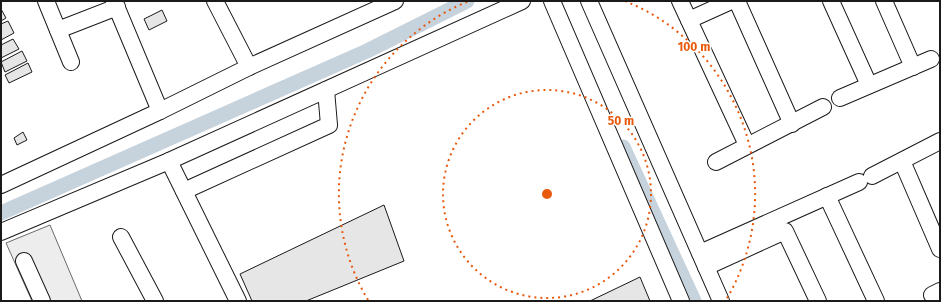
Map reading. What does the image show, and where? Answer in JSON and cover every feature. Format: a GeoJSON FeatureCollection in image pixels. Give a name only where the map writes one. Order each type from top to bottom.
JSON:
{"type":"FeatureCollection","features":[{"type":"Feature","properties":{"kind":"street"},"geometry":{"type":"LineString","coordinates":[[46,1],[71,62]]}},
{"type":"Feature","properties":{"kind":"street"},"geometry":{"type":"LineString","coordinates":[[216,1],[250,67]]}},
{"type":"Feature","properties":{"kind":"street"},"geometry":{"type":"LineString","coordinates":[[1,185],[160,111],[250,67],[395,1]]}},
{"type":"Feature","properties":{"kind":"street"},"geometry":{"type":"LineString","coordinates":[[1,232],[169,161],[522,1]]}},
{"type":"Feature","properties":{"kind":"street"},"geometry":{"type":"LineString","coordinates":[[552,1],[681,301]]}},
{"type":"Feature","properties":{"kind":"street"},"geometry":{"type":"LineString","coordinates":[[589,1],[721,301]]}},
{"type":"Feature","properties":{"kind":"street"},"geometry":{"type":"LineString","coordinates":[[680,1],[696,12],[747,146]]}},
{"type":"Feature","properties":{"kind":"street"},"geometry":{"type":"LineString","coordinates":[[696,12],[731,1]]}},
{"type":"Feature","properties":{"kind":"street"},"geometry":{"type":"LineString","coordinates":[[737,1],[792,124]]}},
{"type":"Feature","properties":{"kind":"street"},"geometry":{"type":"LineString","coordinates":[[831,1],[869,86]]}},
{"type":"Feature","properties":{"kind":"street"},"geometry":{"type":"LineString","coordinates":[[884,1],[912,67]]}},
{"type":"Feature","properties":{"kind":"street"},"geometry":{"type":"LineString","coordinates":[[58,30],[115,4],[160,111]]}},
{"type":"Feature","properties":{"kind":"street"},"geometry":{"type":"LineString","coordinates":[[840,98],[931,59]]}},
{"type":"Feature","properties":{"kind":"street"},"geometry":{"type":"LineString","coordinates":[[184,191],[329,125],[326,90]]}},
{"type":"Feature","properties":{"kind":"street"},"geometry":{"type":"LineString","coordinates":[[716,162],[823,107]]}},
{"type":"Feature","properties":{"kind":"street"},"geometry":{"type":"LineString","coordinates":[[703,260],[827,196],[902,162],[940,141]]}},
{"type":"Feature","properties":{"kind":"street"},"geometry":{"type":"LineString","coordinates":[[169,161],[238,301]]}},
{"type":"Feature","properties":{"kind":"street"},"geometry":{"type":"LineString","coordinates":[[902,162],[940,249]]}},
{"type":"Feature","properties":{"kind":"street"},"geometry":{"type":"LineString","coordinates":[[827,196],[876,301]]}},
{"type":"Feature","properties":{"kind":"street"},"geometry":{"type":"LineString","coordinates":[[703,260],[785,231],[818,301]]}},
{"type":"Feature","properties":{"kind":"street"},"geometry":{"type":"LineString","coordinates":[[121,237],[155,301]]}},
{"type":"Feature","properties":{"kind":"street"},"geometry":{"type":"LineString","coordinates":[[24,261],[42,301]]}},
{"type":"Feature","properties":{"kind":"shaded area"},"geometry":{"type":"Polygon","coordinates":[[[50,225],[82,301],[32,301],[6,243],[50,225]]]}},
{"type":"Feature","properties":{"kind":"building"},"geometry":{"type":"Polygon","coordinates":[[[1,9],[6,18],[1,21],[1,9]]]}},
{"type":"Feature","properties":{"kind":"building"},"geometry":{"type":"Polygon","coordinates":[[[162,10],[167,21],[149,30],[144,19],[162,10]]]}},
{"type":"Feature","properties":{"kind":"building"},"geometry":{"type":"Polygon","coordinates":[[[8,21],[14,33],[1,40],[1,24],[8,21]]]}},
{"type":"Feature","properties":{"kind":"building"},"geometry":{"type":"Polygon","coordinates":[[[13,39],[19,49],[1,58],[1,45],[13,39]]]}},
{"type":"Feature","properties":{"kind":"building"},"geometry":{"type":"Polygon","coordinates":[[[22,51],[27,61],[5,72],[1,62],[22,51]]]}},
{"type":"Feature","properties":{"kind":"building"},"geometry":{"type":"Polygon","coordinates":[[[28,63],[32,72],[9,83],[5,75],[28,63]]]}},
{"type":"Feature","properties":{"kind":"building"},"geometry":{"type":"Polygon","coordinates":[[[23,132],[27,140],[17,145],[14,138],[23,132]]]}},
{"type":"Feature","properties":{"kind":"building"},"geometry":{"type":"Polygon","coordinates":[[[384,205],[404,261],[306,301],[252,301],[240,274],[384,205]]]}},
{"type":"Feature","properties":{"kind":"building"},"geometry":{"type":"Polygon","coordinates":[[[640,277],[650,301],[590,301],[640,277]]]}},
{"type":"Feature","properties":{"kind":"waterway"},"geometry":{"type":"LineString","coordinates":[[1,213],[367,51],[467,1]]}},
{"type":"Feature","properties":{"kind":"waterway"},"geometry":{"type":"LineString","coordinates":[[623,147],[694,301]]}}]}
